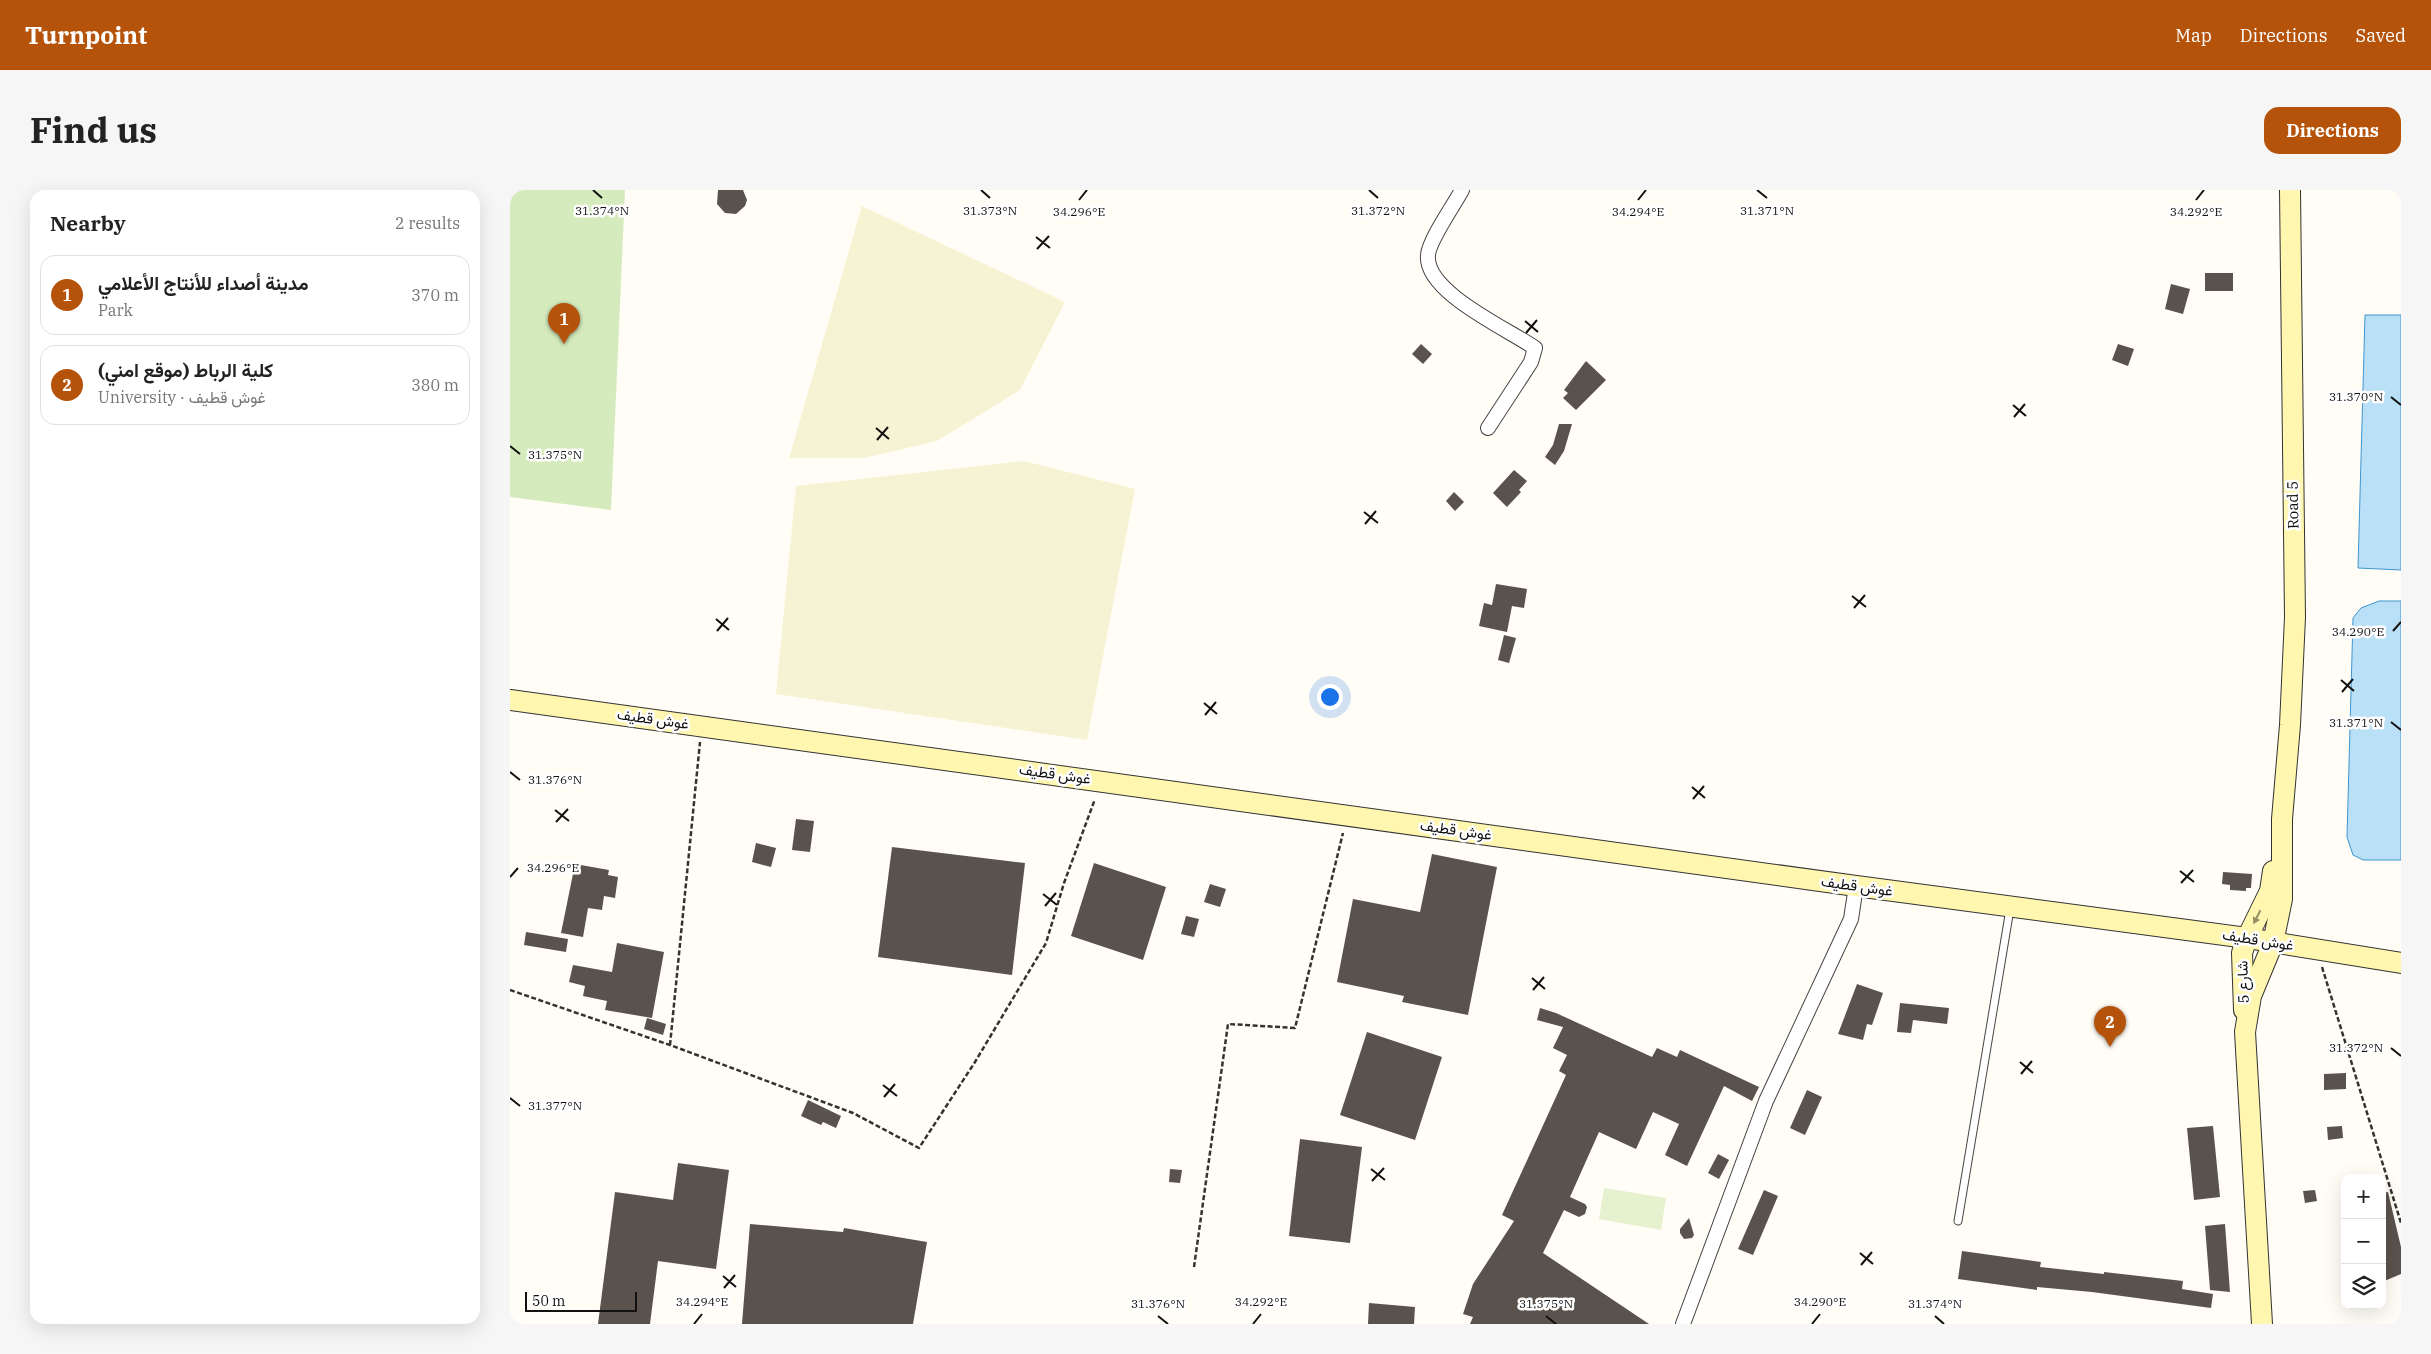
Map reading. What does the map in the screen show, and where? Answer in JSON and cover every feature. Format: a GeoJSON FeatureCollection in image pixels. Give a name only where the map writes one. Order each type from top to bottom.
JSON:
{"type":"FeatureCollection","features":[{"type":"Feature","properties":{"kind":"main road","name":"Road 5"},"geometry":{"type":"LineString","coordinates":[[2282,820],[2290,724],[2295,617],[2290,190]]}},
{"type":"Feature","properties":{"kind":"main road","name":"غوش قطيف"},"geometry":{"type":"LineString","coordinates":[[510,700],[2246,938],[2401,963]]}},
{"type":"Feature","properties":{"kind":"main road","name":"شارع 5"},"geometry":{"type":"LineString","coordinates":[[2245,1032],[2242,953],[2246,938],[2270,892],[2282,820]]}},
{"type":"Feature","properties":{"kind":"main road"},"geometry":{"type":"LineString","coordinates":[[2262,1324],[2245,1032],[2251,996],[2273,943],[2282,899],[2282,820]]}},
{"type":"Feature","properties":{"kind":"street"},"geometry":{"type":"LineString","coordinates":[[1462,190],[1432,244],[1428,255],[1429,270],[1444,288],[1478,313],[1535,348],[1531,362],[1488,428]]}},
{"type":"Feature","properties":{"kind":"street"},"geometry":{"type":"LineString","coordinates":[[1684,1324],[1766,1101],[1851,919],[1856,886]]}},
{"type":"Feature","properties":{"kind":"lane"},"geometry":{"type":"LineString","coordinates":[[1958,1220],[2010,906]]}},
{"type":"Feature","properties":{"kind":"path"},"geometry":{"type":"LineString","coordinates":[[670,1046],[702,726]]}},
{"type":"Feature","properties":{"kind":"path"},"geometry":{"type":"LineString","coordinates":[[510,990],[853,1113],[919,1148],[975,1062],[1046,943],[1064,883],[1102,780]]}},
{"type":"Feature","properties":{"kind":"path"},"geometry":{"type":"LineString","coordinates":[[1194,1267],[1228,1024],[1295,1028],[1348,814]]}},
{"type":"Feature","properties":{"kind":"path"},"geometry":{"type":"LineString","coordinates":[[2316,949],[2401,1223]]}},
{"type":"Feature","properties":{"kind":"shaded area"},"geometry":{"type":"Polygon","coordinates":[[[862,206],[1065,302],[1020,390],[937,441],[864,458],[789,458],[862,206]]]}},
{"type":"Feature","properties":{"kind":"shaded area"},"geometry":{"type":"Polygon","coordinates":[[[1024,461],[1135,489],[1087,740],[776,694],[796,486],[1024,461]]]}},
{"type":"Feature","properties":{"kind":"green space"},"geometry":{"type":"Polygon","coordinates":[[[510,190],[625,190],[611,510],[510,497],[510,190]]]}},
{"type":"Feature","properties":{"kind":"green space"},"geometry":{"type":"Polygon","coordinates":[[[1604,1188],[1666,1198],[1661,1230],[1599,1219],[1604,1188]]]}},
{"type":"Feature","properties":{"kind":"water"},"geometry":{"type":"Polygon","coordinates":[[[2365,315],[2401,315],[2401,570],[2358,568],[2365,315]]]}},
{"type":"Feature","properties":{"kind":"water"},"geometry":{"type":"Polygon","coordinates":[[[2379,601],[2401,601],[2401,860],[2363,860],[2353,855],[2347,837],[2353,618],[2361,608],[2379,601]]]}},
{"type":"Feature","properties":{"kind":"building"},"geometry":{"type":"Polygon","coordinates":[[[718,190],[743,190],[747,200],[745,206],[736,214],[725,213],[717,204],[718,190]]]}},
{"type":"Feature","properties":{"kind":"building"},"geometry":{"type":"Polygon","coordinates":[[[2205,273],[2233,273],[2233,291],[2205,291],[2205,273]]]}},
{"type":"Feature","properties":{"kind":"building"},"geometry":{"type":"Polygon","coordinates":[[[2171,284],[2190,289],[2183,314],[2165,309],[2171,284]]]}},
{"type":"Feature","properties":{"kind":"building"},"geometry":{"type":"Polygon","coordinates":[[[1421,344],[1432,354],[1423,364],[1412,354],[1421,344]]]}},
{"type":"Feature","properties":{"kind":"building"},"geometry":{"type":"Polygon","coordinates":[[[2118,344],[2134,349],[2128,366],[2112,360],[2118,344]]]}},
{"type":"Feature","properties":{"kind":"building"},"geometry":{"type":"Polygon","coordinates":[[[1586,361],[1606,380],[1576,410],[1563,398],[1568,393],[1564,390],[1586,361]]]}},
{"type":"Feature","properties":{"kind":"building"},"geometry":{"type":"Polygon","coordinates":[[[1559,424],[1572,424],[1564,451],[1555,465],[1545,457],[1553,445],[1559,424]]]}},
{"type":"Feature","properties":{"kind":"building"},"geometry":{"type":"Polygon","coordinates":[[[1514,470],[1527,481],[1519,490],[1521,492],[1507,507],[1493,493],[1514,470]]]}},
{"type":"Feature","properties":{"kind":"building"},"geometry":{"type":"Polygon","coordinates":[[[1454,492],[1464,502],[1455,511],[1446,501],[1454,492]]]}},
{"type":"Feature","properties":{"kind":"building"},"geometry":{"type":"Polygon","coordinates":[[[1496,584],[1527,589],[1524,608],[1512,606],[1507,632],[1479,626],[1484,603],[1492,605],[1496,584]]]}},
{"type":"Feature","properties":{"kind":"building"},"geometry":{"type":"Polygon","coordinates":[[[1504,635],[1516,638],[1509,663],[1498,660],[1504,635]]]}},
{"type":"Feature","properties":{"kind":"building"},"geometry":{"type":"Polygon","coordinates":[[[796,819],[814,821],[810,852],[792,850],[796,819]]]}},
{"type":"Feature","properties":{"kind":"building"},"geometry":{"type":"Polygon","coordinates":[[[756,843],[776,848],[771,867],[752,862],[756,843]]]}},
{"type":"Feature","properties":{"kind":"building"},"geometry":{"type":"Polygon","coordinates":[[[892,847],[1025,863],[1012,975],[878,957],[892,847]]]}},
{"type":"Feature","properties":{"kind":"building"},"geometry":{"type":"Polygon","coordinates":[[[1432,854],[1497,867],[1468,1015],[1402,1002],[1404,996],[1337,982],[1353,899],[1420,912],[1432,854]]]}},
{"type":"Feature","properties":{"kind":"building"},"geometry":{"type":"Polygon","coordinates":[[[1094,863],[1166,887],[1143,960],[1071,936],[1094,863]]]}},
{"type":"Feature","properties":{"kind":"building"},"geometry":{"type":"Polygon","coordinates":[[[575,864],[609,870],[608,875],[618,877],[615,898],[604,896],[602,910],[588,908],[583,937],[561,933],[575,864]]]}},
{"type":"Feature","properties":{"kind":"building"},"geometry":{"type":"Polygon","coordinates":[[[2223,872],[2252,874],[2251,888],[2246,888],[2246,891],[2230,890],[2230,885],[2222,884],[2223,872]]]}},
{"type":"Feature","properties":{"kind":"building"},"geometry":{"type":"Polygon","coordinates":[[[1210,884],[1226,889],[1220,907],[1204,902],[1210,884]]]}},
{"type":"Feature","properties":{"kind":"building"},"geometry":{"type":"Polygon","coordinates":[[[1186,916],[1199,919],[1194,937],[1181,934],[1186,916]]]}},
{"type":"Feature","properties":{"kind":"building"},"geometry":{"type":"Polygon","coordinates":[[[526,932],[568,939],[566,952],[524,945],[526,932]]]}},
{"type":"Feature","properties":{"kind":"building"},"geometry":{"type":"Polygon","coordinates":[[[617,943],[664,952],[652,1018],[605,1010],[607,1001],[583,996],[585,986],[569,982],[573,965],[612,972],[617,943]]]}},
{"type":"Feature","properties":{"kind":"building"},"geometry":{"type":"Polygon","coordinates":[[[1857,984],[1883,993],[1872,1025],[1867,1024],[1863,1040],[1838,1034],[1857,984]]]}},
{"type":"Feature","properties":{"kind":"building"},"geometry":{"type":"Polygon","coordinates":[[[1900,1003],[1949,1008],[1947,1024],[1913,1020],[1911,1033],[1897,1032],[1900,1003]]]}},
{"type":"Feature","properties":{"kind":"building"},"geometry":{"type":"Polygon","coordinates":[[[1540,1008],[1556,1013],[1652,1057],[1657,1048],[1677,1057],[1680,1050],[1759,1087],[1752,1101],[1724,1086],[1687,1166],[1665,1155],[1679,1124],[1653,1112],[1636,1149],[1599,1132],[1570,1197],[1585,1204],[1587,1207],[1585,1214],[1579,1217],[1564,1210],[1543,1253],[1649,1324],[1470,1324],[1473,1317],[1463,1314],[1473,1284],[1514,1221],[1502,1215],[1566,1075],[1559,1071],[1567,1055],[1553,1048],[1563,1027],[1537,1020],[1540,1008]]]}},
{"type":"Feature","properties":{"kind":"building"},"geometry":{"type":"Polygon","coordinates":[[[647,1018],[666,1024],[663,1035],[644,1029],[647,1018]]]}},
{"type":"Feature","properties":{"kind":"building"},"geometry":{"type":"Polygon","coordinates":[[[1367,1032],[1442,1057],[1415,1140],[1340,1115],[1367,1032]]]}},
{"type":"Feature","properties":{"kind":"building"},"geometry":{"type":"Polygon","coordinates":[[[2346,1073],[2346,1089],[2324,1090],[2324,1074],[2346,1073]]]}},
{"type":"Feature","properties":{"kind":"building"},"geometry":{"type":"Polygon","coordinates":[[[1807,1090],[1822,1097],[1805,1135],[1790,1128],[1807,1090]]]}},
{"type":"Feature","properties":{"kind":"building"},"geometry":{"type":"Polygon","coordinates":[[[808,1100],[841,1116],[836,1128],[823,1122],[821,1125],[801,1116],[808,1100]]]}},
{"type":"Feature","properties":{"kind":"building"},"geometry":{"type":"Polygon","coordinates":[[[2213,1126],[2220,1197],[2194,1200],[2187,1128],[2213,1126]]]}},
{"type":"Feature","properties":{"kind":"building"},"geometry":{"type":"Polygon","coordinates":[[[2342,1126],[2343,1138],[2328,1140],[2327,1127],[2342,1126]]]}},
{"type":"Feature","properties":{"kind":"building"},"geometry":{"type":"Polygon","coordinates":[[[1300,1139],[1362,1147],[1350,1243],[1289,1236],[1300,1139]]]}},
{"type":"Feature","properties":{"kind":"building"},"geometry":{"type":"Polygon","coordinates":[[[1718,1154],[1729,1160],[1719,1179],[1708,1173],[1718,1154]]]}},
{"type":"Feature","properties":{"kind":"building"},"geometry":{"type":"Polygon","coordinates":[[[678,1163],[729,1170],[716,1269],[658,1261],[650,1324],[598,1324],[615,1192],[673,1200],[678,1163]]]}},
{"type":"Feature","properties":{"kind":"building"},"geometry":{"type":"Polygon","coordinates":[[[1170,1169],[1182,1170],[1180,1183],[1169,1182],[1170,1169]]]}},
{"type":"Feature","properties":{"kind":"building"},"geometry":{"type":"Polygon","coordinates":[[[1764,1190],[1778,1196],[1753,1255],[1738,1249],[1764,1190]]]}},
{"type":"Feature","properties":{"kind":"building"},"geometry":{"type":"Polygon","coordinates":[[[2315,1190],[2317,1201],[2305,1203],[2303,1191],[2315,1190]]]}},
{"type":"Feature","properties":{"kind":"building"},"geometry":{"type":"Polygon","coordinates":[[[2386,1192],[2388,1192],[2401,1247],[2401,1274],[2386,1280],[2386,1219],[2386,1192]]]}},
{"type":"Feature","properties":{"kind":"building"},"geometry":{"type":"Polygon","coordinates":[[[1689,1218],[1694,1235],[1692,1238],[1684,1239],[1680,1229],[1689,1218]]]}},
{"type":"Feature","properties":{"kind":"building"},"geometry":{"type":"Polygon","coordinates":[[[750,1224],[843,1232],[844,1228],[927,1242],[913,1324],[742,1324],[750,1224]]]}},
{"type":"Feature","properties":{"kind":"building"},"geometry":{"type":"Polygon","coordinates":[[[2225,1224],[2230,1292],[2210,1290],[2205,1226],[2225,1224]]]}},
{"type":"Feature","properties":{"kind":"building"},"geometry":{"type":"Polygon","coordinates":[[[1962,1251],[2041,1262],[2040,1267],[2183,1281],[2182,1289],[2213,1294],[2211,1308],[2092,1292],[2037,1287],[2037,1290],[1958,1279],[1962,1251]]]}},
{"type":"Feature","properties":{"kind":"building"},"geometry":{"type":"Polygon","coordinates":[[[1369,1303],[1415,1307],[1414,1324],[1368,1324],[1369,1303]]]}},
{"type":"Feature","properties":{"kind":"place","name":"مدينة أصداء للأنتاج الأعلامي"},"geometry":{"type":"Point","coordinates":[564,344]}},
{"type":"Feature","properties":{"kind":"place","name":"كلية الرباط (موقع امني)"},"geometry":{"type":"Point","coordinates":[2110,1047]}}]}
